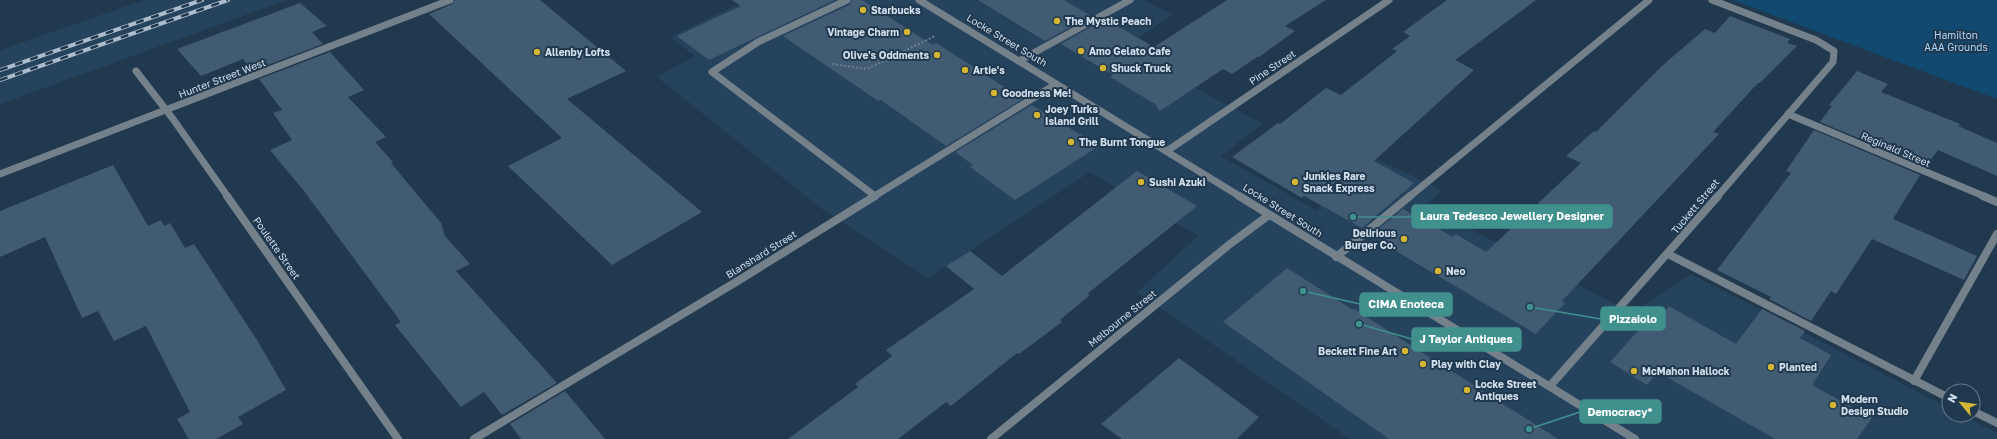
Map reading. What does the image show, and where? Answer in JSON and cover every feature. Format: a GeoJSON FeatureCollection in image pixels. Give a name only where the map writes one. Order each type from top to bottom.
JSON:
{"type":"FeatureCollection","features":[{"type":"Feature","properties":{"kind":"street","name":"Hunter Street West"},"geometry":{"type":"LineString","coordinates":[[0,174],[450,0]]}},
{"type":"Feature","properties":{"kind":"street"},"geometry":{"type":"LineString","coordinates":[[847,0],[758,42],[712,72],[874,196]]}},
{"type":"Feature","properties":{"kind":"street","name":"Locke Street South"},"geometry":{"type":"LineString","coordinates":[[919,0],[1635,439]]}},
{"type":"Feature","properties":{"kind":"street"},"geometry":{"type":"LineString","coordinates":[[1019,61],[1130,0]]}},
{"type":"Feature","properties":{"kind":"street","name":"Pine Street"},"geometry":{"type":"LineString","coordinates":[[1167,151],[1389,0]]}},
{"type":"Feature","properties":{"kind":"street"},"geometry":{"type":"LineString","coordinates":[[1336,257],[1649,0]]}},
{"type":"Feature","properties":{"kind":"street","name":"Tuckett Street"},"geometry":{"type":"LineString","coordinates":[[1550,386],[1668,254],[1833,62],[1834,51],[1816,40],[1712,0]]}},
{"type":"Feature","properties":{"kind":"street","name":"Poulette Street"},"geometry":{"type":"LineString","coordinates":[[136,70],[167,110],[398,439]]}},
{"type":"Feature","properties":{"kind":"street","name":"Blanshard Street"},"geometry":{"type":"LineString","coordinates":[[474,439],[736,282],[1056,84]]}},
{"type":"Feature","properties":{"kind":"street","name":"Reginald Street"},"geometry":{"type":"LineString","coordinates":[[1788,114],[1997,202]]}},
{"type":"Feature","properties":{"kind":"street","name":"Melbourne Street"},"geometry":{"type":"LineString","coordinates":[[991,439],[1230,244],[1269,215]]}},
{"type":"Feature","properties":{"kind":"street"},"geometry":{"type":"LineString","coordinates":[[1914,380],[1997,234]]}},
{"type":"Feature","properties":{"kind":"street"},"geometry":{"type":"LineString","coordinates":[[1668,254],[1941,394]]}},
{"type":"Feature","properties":{"kind":"street"},"geometry":{"type":"LineString","coordinates":[[1981,415],[1997,423]]}},
{"type":"Feature","properties":{"kind":"path"},"geometry":{"type":"LineString","coordinates":[[832,64],[867,69],[928,39],[961,26]]}},
{"type":"Feature","properties":{"kind":"shaded area"},"geometry":{"type":"Polygon","coordinates":[[[145,0],[287,0],[0,104],[0,50],[145,0]]]}},
{"type":"Feature","properties":{"kind":"shaded area"},"geometry":{"type":"Polygon","coordinates":[[[747,0],[1143,0],[1173,15],[1121,49],[1263,124],[1221,156],[1316,210],[1373,157],[1442,190],[1426,206],[1632,313],[1691,274],[1941,404],[1941,423],[1978,423],[1997,433],[1997,439],[1350,439],[1137,292],[1198,236],[1090,172],[928,278],[822,209],[657,77],[695,56],[670,37],[747,0]]]}},
{"type":"Feature","properties":{"kind":"green space","name":"Hamilton AAA Grounds"},"geometry":{"type":"Polygon","coordinates":[[[1733,0],[1997,0],[1997,99],[1733,0]]]}},
{"type":"Feature","properties":{"kind":"building"},"geometry":{"type":"Polygon","coordinates":[[[455,0],[540,0],[626,71],[567,99],[702,212],[612,265],[508,166],[562,138],[429,14],[452,4],[455,0]]]}},
{"type":"Feature","properties":{"kind":"building"},"geometry":{"type":"Polygon","coordinates":[[[732,0],[835,0],[709,60],[677,36],[741,6],[732,0]]]}},
{"type":"Feature","properties":{"kind":"building"},"geometry":{"type":"Polygon","coordinates":[[[852,0],[862,0],[933,45],[936,43],[1023,99],[946,146],[881,100],[878,101],[783,36],[849,5],[852,0]]]}},
{"type":"Feature","properties":{"kind":"building"},"geometry":{"type":"Polygon","coordinates":[[[978,0],[1064,0],[1091,16],[1045,41],[978,0]]]}},
{"type":"Feature","properties":{"kind":"building"},"geometry":{"type":"Polygon","coordinates":[[[1227,0],[1326,0],[1285,26],[1295,31],[1259,57],[1232,74],[1223,69],[1160,111],[1155,104],[1110,77],[1113,75],[1061,44],[1101,21],[1108,25],[1112,23],[1154,47],[1227,0]]]}},
{"type":"Feature","properties":{"kind":"building"},"geometry":{"type":"Polygon","coordinates":[[[1447,0],[1536,0],[1455,60],[1474,70],[1374,161],[1414,183],[1362,228],[1304,196],[1302,198],[1232,157],[1278,123],[1280,124],[1326,88],[1341,95],[1397,51],[1392,49],[1410,36],[1403,32],[1447,0]]]}},
{"type":"Feature","properties":{"kind":"building"},"geometry":{"type":"Polygon","coordinates":[[[300,3],[327,26],[312,32],[323,44],[252,71],[243,59],[201,76],[177,49],[300,3]]]}},
{"type":"Feature","properties":{"kind":"building"},"geometry":{"type":"Polygon","coordinates":[[[1730,16],[1790,39],[1787,43],[1797,46],[1760,83],[1758,83],[1713,132],[1719,134],[1562,301],[1565,303],[1536,334],[1379,241],[1381,239],[1372,234],[1403,209],[1453,237],[1456,234],[1486,252],[1581,163],[1566,156],[1594,131],[1596,132],[1663,65],[1705,29],[1715,33],[1730,16]]]}},
{"type":"Feature","properties":{"kind":"building"},"geometry":{"type":"Polygon","coordinates":[[[330,52],[364,90],[348,97],[386,137],[375,142],[393,162],[391,163],[441,223],[445,236],[470,264],[456,271],[557,383],[502,415],[484,392],[461,407],[395,325],[401,322],[304,191],[270,150],[292,140],[273,113],[282,110],[259,79],[330,52]]]}},
{"type":"Feature","properties":{"kind":"building"},"geometry":{"type":"Polygon","coordinates":[[[1857,71],[1888,84],[1881,92],[1960,124],[1958,126],[1997,143],[1997,176],[1938,150],[1926,166],[1820,122],[1832,106],[1829,105],[1857,71]]]}},
{"type":"Feature","properties":{"kind":"building"},"geometry":{"type":"Polygon","coordinates":[[[1032,105],[1099,146],[1015,200],[970,167],[973,165],[955,152],[1032,105]]]}},
{"type":"Feature","properties":{"kind":"building"},"geometry":{"type":"Polygon","coordinates":[[[1814,130],[1920,175],[1893,219],[1977,256],[1964,280],[1872,239],[1836,294],[1831,291],[1811,321],[1769,299],[1771,297],[1717,270],[1791,173],[1786,171],[1814,130]]]}},
{"type":"Feature","properties":{"kind":"building"},"geometry":{"type":"Polygon","coordinates":[[[113,165],[148,226],[161,220],[164,226],[170,223],[185,248],[194,244],[257,340],[286,390],[238,417],[243,424],[216,439],[189,439],[177,419],[190,412],[146,326],[114,341],[98,311],[82,318],[45,237],[0,257],[0,211],[113,165]]]}},
{"type":"Feature","properties":{"kind":"building"},"geometry":{"type":"Polygon","coordinates":[[[1137,171],[1197,206],[1087,294],[1090,295],[1060,320],[1062,322],[1019,354],[1017,353],[951,406],[946,402],[898,439],[788,439],[858,387],[855,384],[892,356],[886,350],[974,289],[946,266],[970,251],[1002,276],[1137,171]]]}},
{"type":"Feature","properties":{"kind":"building"},"geometry":{"type":"Polygon","coordinates":[[[1287,268],[1558,439],[1389,439],[1223,322],[1287,268]]]}},
{"type":"Feature","properties":{"kind":"building"},"geometry":{"type":"Polygon","coordinates":[[[1669,306],[1736,344],[1762,309],[1805,331],[1800,338],[1831,355],[1812,385],[1872,418],[1857,439],[1775,439],[1658,372],[1647,385],[1610,362],[1643,325],[1649,329],[1669,306]]]}},
{"type":"Feature","properties":{"kind":"building"},"geometry":{"type":"Polygon","coordinates":[[[1179,358],[1259,417],[1237,439],[1122,439],[1101,424],[1179,358]]]}},
{"type":"Feature","properties":{"kind":"building"},"geometry":{"type":"Polygon","coordinates":[[[565,391],[605,439],[521,439],[510,424],[565,391]]]}},
{"type":"Feature","properties":{"kind":"railway"},"geometry":{"type":"LineString","coordinates":[[0,70],[202,0]]}},
{"type":"Feature","properties":{"kind":"railway"},"geometry":{"type":"LineString","coordinates":[[0,80],[228,0]]}},
{"type":"Feature","properties":{"kind":"place","name":"Starbucks"},"geometry":{"type":"Point","coordinates":[863,10]}},
{"type":"Feature","properties":{"kind":"place","name":"The Mystic Peach"},"geometry":{"type":"Point","coordinates":[1057,21]}},
{"type":"Feature","properties":{"kind":"place","name":"Vintage Charm"},"geometry":{"type":"Point","coordinates":[907,32]}},
{"type":"Feature","properties":{"kind":"place","name":"Amo Gelato Cafe"},"geometry":{"type":"Point","coordinates":[1081,51]}},
{"type":"Feature","properties":{"kind":"place","name":"Allenby Lofts"},"geometry":{"type":"Point","coordinates":[537,52]}},
{"type":"Feature","properties":{"kind":"place","name":"Olive's Oddments"},"geometry":{"type":"Point","coordinates":[937,55]}},
{"type":"Feature","properties":{"kind":"place","name":"Shuck Truck"},"geometry":{"type":"Point","coordinates":[1103,68]}},
{"type":"Feature","properties":{"kind":"place","name":"Artie's"},"geometry":{"type":"Point","coordinates":[965,70]}},
{"type":"Feature","properties":{"kind":"place","name":"Goodness Me!"},"geometry":{"type":"Point","coordinates":[994,93]}},
{"type":"Feature","properties":{"kind":"place","name":"Joey Turks Island Grill"},"geometry":{"type":"Point","coordinates":[1037,115]}},
{"type":"Feature","properties":{"kind":"place","name":"The Burnt Tongue"},"geometry":{"type":"Point","coordinates":[1071,142]}},
{"type":"Feature","properties":{"kind":"place","name":"Sushi Azuki"},"geometry":{"type":"Point","coordinates":[1141,182]}},
{"type":"Feature","properties":{"kind":"place","name":"Junkies Rare Snack Express"},"geometry":{"type":"Point","coordinates":[1295,182]}},
{"type":"Feature","properties":{"kind":"place","name":"Laura Tedesco Jewellery Designer"},"geometry":{"type":"Point","coordinates":[1353,217]}},
{"type":"Feature","properties":{"kind":"place","name":"Delirious Burger Co."},"geometry":{"type":"Point","coordinates":[1404,239]}},
{"type":"Feature","properties":{"kind":"place","name":"Neo"},"geometry":{"type":"Point","coordinates":[1438,271]}},
{"type":"Feature","properties":{"kind":"place","name":"CIMA Enoteca"},"geometry":{"type":"Point","coordinates":[1303,291]}},
{"type":"Feature","properties":{"kind":"place","name":"Pizzaiolo"},"geometry":{"type":"Point","coordinates":[1530,307]}},
{"type":"Feature","properties":{"kind":"place","name":"J Taylor Antiques"},"geometry":{"type":"Point","coordinates":[1359,324]}},
{"type":"Feature","properties":{"kind":"place","name":"Beckett Fine Art"},"geometry":{"type":"Point","coordinates":[1405,351]}},
{"type":"Feature","properties":{"kind":"place","name":"Play with Clay"},"geometry":{"type":"Point","coordinates":[1423,364]}},
{"type":"Feature","properties":{"kind":"place","name":"Planted"},"geometry":{"type":"Point","coordinates":[1771,367]}},
{"type":"Feature","properties":{"kind":"place","name":"McMahon Hallock"},"geometry":{"type":"Point","coordinates":[1634,371]}},
{"type":"Feature","properties":{"kind":"place","name":"Locke Street Antiques"},"geometry":{"type":"Point","coordinates":[1467,390]}},
{"type":"Feature","properties":{"kind":"place","name":"Modern Design Studio"},"geometry":{"type":"Point","coordinates":[1833,405]}},
{"type":"Feature","properties":{"kind":"place","name":"Democracy*"},"geometry":{"type":"Point","coordinates":[1529,429]}}]}
